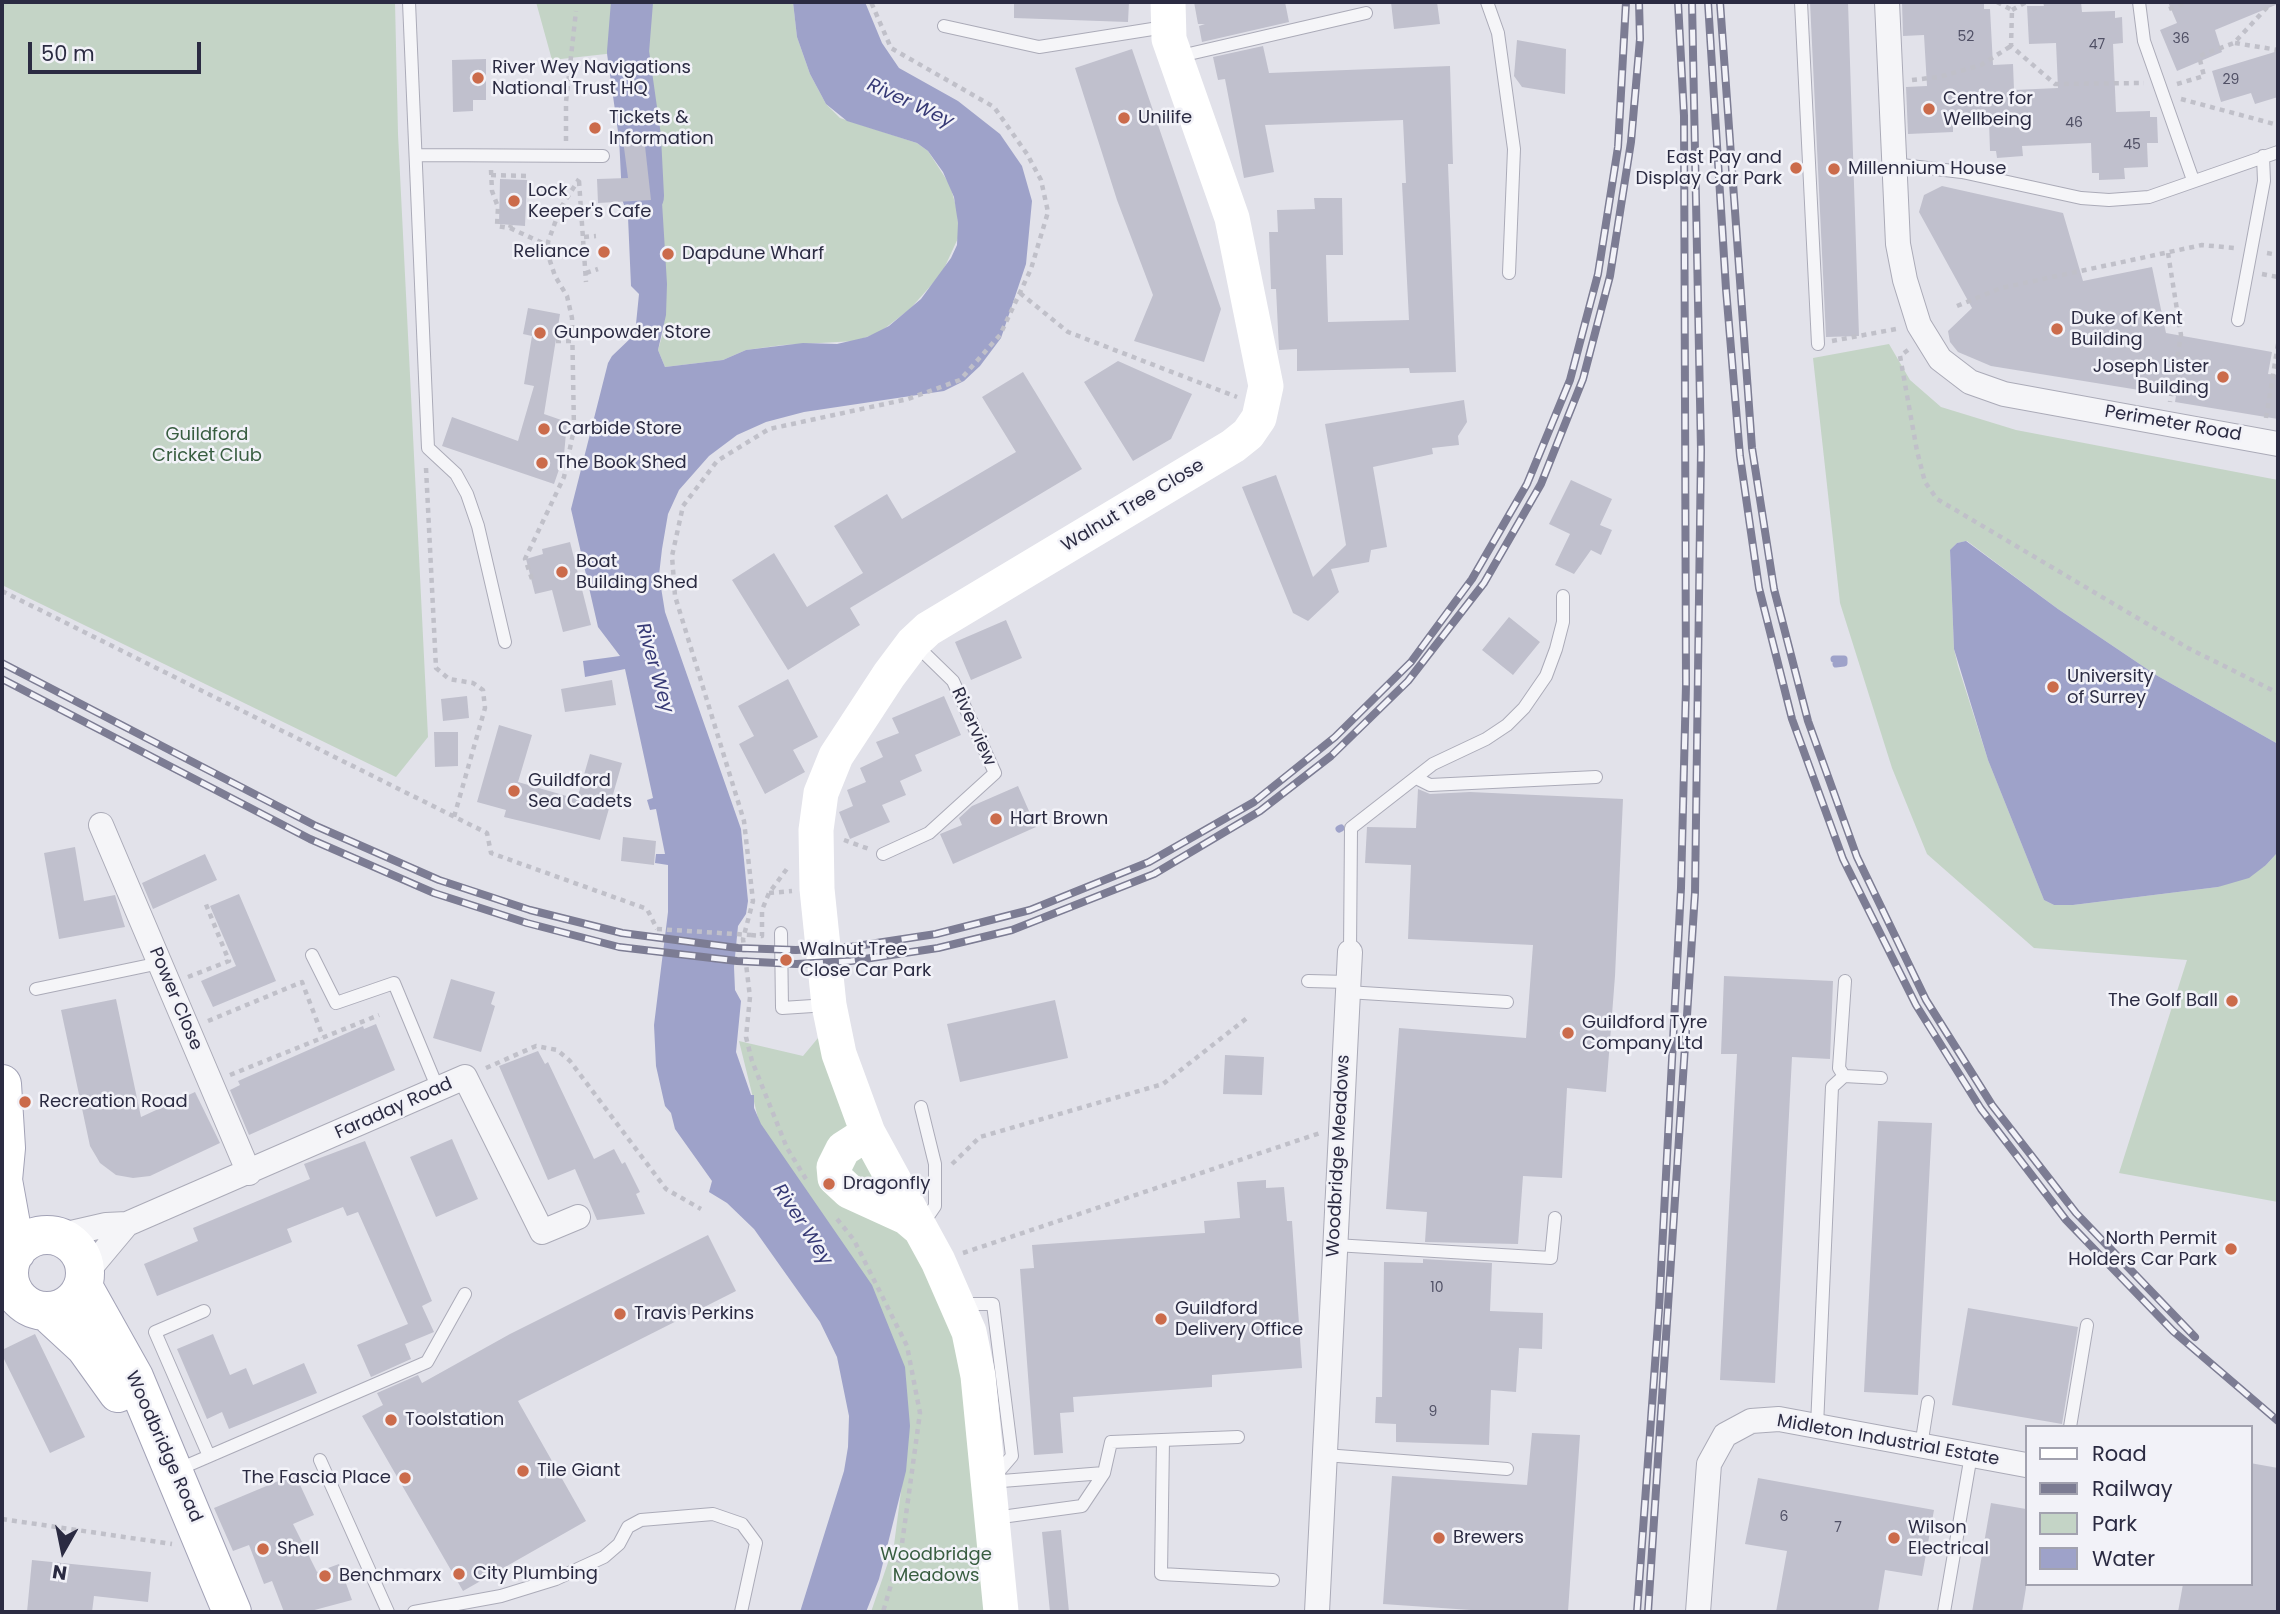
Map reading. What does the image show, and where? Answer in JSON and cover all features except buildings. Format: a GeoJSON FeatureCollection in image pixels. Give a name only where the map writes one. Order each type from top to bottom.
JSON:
{"type":"FeatureCollection","features":[{"type":"Feature","properties":{"kind":"main road","name":"Woodbridge Road"},"geometry":{"type":"LineString","coordinates":[[2,1084],[6,1148],[3,1180],[26,1255],[18,1296],[25,1304],[46,1311],[85,1347],[115,1388],[219,1612]]}},
{"type":"Feature","properties":{"kind":"main road","name":"Woodbridge Road"},"geometry":{"type":"LineString","coordinates":[[26,1255],[76,1250],[83,1261],[84,1279],[134,1377],[192,1463],[232,1612]]}},
{"type":"Feature","properties":{"kind":"main road"},"geometry":{"type":"LineString","coordinates":[[46,1311],[69,1304],[84,1279]]}},
{"type":"Feature","properties":{"kind":"street","name":"Perimeter Road"},"geometry":{"type":"LineString","coordinates":[[1887,2],[1898,244],[1905,280],[1922,330],[1949,366],[1982,388],[2016,397],[2270,442]]}},
{"type":"Feature","properties":{"kind":"street"},"geometry":{"type":"LineString","coordinates":[[1171,28],[1232,218],[1263,396]]}},
{"type":"Feature","properties":{"kind":"street","name":"Walnut Tree Close"},"geometry":{"type":"LineString","coordinates":[[829,1005],[815,866],[816,830],[821,793],[836,755],[860,716],[913,643],[928,629],[1233,446],[1248,434],[1259,418],[1263,396]]}},
{"type":"Feature","properties":{"kind":"street","name":"Power Close"},"geometry":{"type":"LineString","coordinates":[[101,825],[249,1173]]}},
{"type":"Feature","properties":{"kind":"street","name":"Woodbridge Meadows"},"geometry":{"type":"LineString","coordinates":[[1317,1612],[1350,952]]}},
{"type":"Feature","properties":{"kind":"street"},"geometry":{"type":"LineString","coordinates":[[829,1005],[839,1054],[868,1133],[938,1261],[969,1332],[978,1376],[1000,1612]]}},
{"type":"Feature","properties":{"kind":"street","name":"Faraday Road"},"geometry":{"type":"LineString","coordinates":[[26,1255],[106,1225],[127,1224],[466,1077],[542,1232],[578,1217]]}},
{"type":"Feature","properties":{"kind":"street"},"geometry":{"type":"LineString","coordinates":[[868,1133],[842,1149],[834,1167],[835,1178],[849,1191],[906,1217],[920,1228]]}},
{"type":"Feature","properties":{"kind":"street","name":"Faraday Road"},"geometry":{"type":"LineString","coordinates":[[84,1279],[127,1224]]}},
{"type":"Feature","properties":{"kind":"street","name":"Midleton Industrial Estate"},"geometry":{"type":"LineString","coordinates":[[1698,1612],[1709,1464],[1725,1435],[1751,1421],[1779,1419],[2024,1465]]}},
{"type":"Feature","properties":{"kind":"lane"},"geometry":{"type":"LineString","coordinates":[[409,2],[428,449],[456,474],[467,494],[478,526],[505,642]]}},
{"type":"Feature","properties":{"kind":"lane"},"geometry":{"type":"LineString","coordinates":[[1487,2],[1498,33],[1514,149],[1509,273]]}},
{"type":"Feature","properties":{"kind":"lane"},"geometry":{"type":"LineString","coordinates":[[1801,2],[1818,344]]}},
{"type":"Feature","properties":{"kind":"lane"},"geometry":{"type":"LineString","coordinates":[[2139,2],[2144,41],[2164,85],[2193,180]]}},
{"type":"Feature","properties":{"kind":"lane"},"geometry":{"type":"LineString","coordinates":[[944,26],[1039,47],[1171,28],[1366,13]]}},
{"type":"Feature","properties":{"kind":"lane"},"geometry":{"type":"LineString","coordinates":[[1893,164],[1962,172],[2081,198],[2109,200],[2149,197],[2278,152]]}},
{"type":"Feature","properties":{"kind":"lane"},"geometry":{"type":"LineString","coordinates":[[416,155],[603,156]]}},
{"type":"Feature","properties":{"kind":"lane"},"geometry":{"type":"LineString","coordinates":[[2238,320],[2264,181],[2263,156]]}},
{"type":"Feature","properties":{"kind":"lane"},"geometry":{"type":"LineString","coordinates":[[1350,952],[1351,828],[1433,764],[1507,725],[1524,708],[1546,676],[1556,649],[1563,622],[1563,596]]}},
{"type":"Feature","properties":{"kind":"lane","name":"Riverview"},"geometry":{"type":"LineString","coordinates":[[883,854],[929,833],[995,773],[953,681],[913,643]]}},
{"type":"Feature","properties":{"kind":"lane"},"geometry":{"type":"LineString","coordinates":[[1416,778],[1430,785],[1595,776]]}},
{"type":"Feature","properties":{"kind":"lane"},"geometry":{"type":"LineString","coordinates":[[781,933],[782,1009],[829,1005]]}},
{"type":"Feature","properties":{"kind":"lane"},"geometry":{"type":"LineString","coordinates":[[312,955],[336,1003],[394,983],[438,1089]]}},
{"type":"Feature","properties":{"kind":"lane"},"geometry":{"type":"LineString","coordinates":[[36,989],[165,974]]}},
{"type":"Feature","properties":{"kind":"lane"},"geometry":{"type":"LineString","coordinates":[[1308,981],[1507,1002]]}},
{"type":"Feature","properties":{"kind":"lane"},"geometry":{"type":"LineString","coordinates":[[1844,1076],[1839,1068],[1845,981]]}},
{"type":"Feature","properties":{"kind":"lane"},"geometry":{"type":"LineString","coordinates":[[1817,1426],[1832,1087],[1844,1076],[1881,1078]]}},
{"type":"Feature","properties":{"kind":"lane"},"geometry":{"type":"LineString","coordinates":[[920,1228],[935,1206],[935,1164],[921,1107]]}},
{"type":"Feature","properties":{"kind":"lane"},"geometry":{"type":"LineString","coordinates":[[1335,1245],[1551,1258],[1555,1218]]}},
{"type":"Feature","properties":{"kind":"lane"},"geometry":{"type":"LineString","coordinates":[[204,1311],[155,1332],[192,1463],[427,1362],[465,1294]]}},
{"type":"Feature","properties":{"kind":"lane"},"geometry":{"type":"LineString","coordinates":[[2070,1425],[2087,1325]]}},
{"type":"Feature","properties":{"kind":"lane"},"geometry":{"type":"LineString","coordinates":[[1921,1446],[1928,1402]]}},
{"type":"Feature","properties":{"kind":"lane"},"geometry":{"type":"LineString","coordinates":[[992,1518],[1082,1506],[1104,1473],[1111,1442],[1238,1437]]}},
{"type":"Feature","properties":{"kind":"lane"},"geometry":{"type":"LineString","coordinates":[[1163,1440],[1161,1574],[1273,1580]]}},
{"type":"Feature","properties":{"kind":"lane"},"geometry":{"type":"LineString","coordinates":[[1325,1455],[1507,1469]]}},
{"type":"Feature","properties":{"kind":"lane"},"geometry":{"type":"LineString","coordinates":[[1944,1612],[1971,1455]]}},
{"type":"Feature","properties":{"kind":"lane"},"geometry":{"type":"LineString","coordinates":[[320,1460],[388,1612]]}},
{"type":"Feature","properties":{"kind":"lane"},"geometry":{"type":"LineString","coordinates":[[989,1482],[1104,1473]]}},
{"type":"Feature","properties":{"kind":"lane"},"geometry":{"type":"LineString","coordinates":[[414,1612],[501,1596],[556,1579],[604,1557],[619,1544],[628,1527],[641,1520],[713,1514],[742,1524],[756,1544],[741,1612]]}},
{"type":"Feature","properties":{"kind":"path"},"geometry":{"type":"LineString","coordinates":[[807,1181],[787,1148],[752,1061],[746,1037],[750,997],[743,939],[753,901],[744,821],[675,596],[672,556],[683,506],[717,461],[769,429],[908,400],[960,380],[1000,335],[1031,269],[1048,212],[1041,180],[1027,154],[994,107],[891,48],[871,2]]}},
{"type":"Feature","properties":{"kind":"path"},"geometry":{"type":"LineString","coordinates":[[1997,2],[2012,10]]}},
{"type":"Feature","properties":{"kind":"path"},"geometry":{"type":"LineString","coordinates":[[2012,10],[2026,2]]}},
{"type":"Feature","properties":{"kind":"path"},"geometry":{"type":"LineString","coordinates":[[2169,9],[2188,2]]}},
{"type":"Feature","properties":{"kind":"path"},"geometry":{"type":"LineString","coordinates":[[2011,47],[2055,83],[2164,85],[2204,76],[2199,56],[2234,43],[2272,2]]}},
{"type":"Feature","properties":{"kind":"path"},"geometry":{"type":"LineString","coordinates":[[2011,47],[2012,10]]}},
{"type":"Feature","properties":{"kind":"path"},"geometry":{"type":"LineString","coordinates":[[567,156],[566,102],[576,11]]}},
{"type":"Feature","properties":{"kind":"path"},"geometry":{"type":"LineString","coordinates":[[2234,43],[2278,50]]}},
{"type":"Feature","properties":{"kind":"path"},"geometry":{"type":"LineString","coordinates":[[1891,82],[1939,77],[1981,65],[2011,47]]}},
{"type":"Feature","properties":{"kind":"path"},"geometry":{"type":"LineString","coordinates":[[2174,96],[2278,125]]}},
{"type":"Feature","properties":{"kind":"path"},"geometry":{"type":"LineString","coordinates":[[491,155],[492,191],[498,207],[497,226],[511,226],[549,246]]}},
{"type":"Feature","properties":{"kind":"path"},"geometry":{"type":"LineString","coordinates":[[582,156],[579,178],[586,282]]}},
{"type":"Feature","properties":{"kind":"path"},"geometry":{"type":"LineString","coordinates":[[491,176],[513,177]]}},
{"type":"Feature","properties":{"kind":"path"},"geometry":{"type":"LineString","coordinates":[[531,579],[525,559],[564,477],[574,429],[572,341],[567,296],[555,276],[549,246],[560,209],[579,178]]}},
{"type":"Feature","properties":{"kind":"path"},"geometry":{"type":"LineString","coordinates":[[583,237],[596,236]]}},
{"type":"Feature","properties":{"kind":"path"},"geometry":{"type":"LineString","coordinates":[[1957,306],[2001,288],[2202,245],[2252,250]]}},
{"type":"Feature","properties":{"kind":"path"},"geometry":{"type":"LineString","coordinates":[[2166,423],[2181,335],[2168,253]]}},
{"type":"Feature","properties":{"kind":"path"},"geometry":{"type":"LineString","coordinates":[[586,273],[598,269]]}},
{"type":"Feature","properties":{"kind":"path"},"geometry":{"type":"LineString","coordinates":[[1020,293],[1068,332],[1263,396]]}},
{"type":"Feature","properties":{"kind":"path"},"geometry":{"type":"LineString","coordinates":[[1818,344],[1922,330]]}},
{"type":"Feature","properties":{"kind":"path"},"geometry":{"type":"LineString","coordinates":[[1922,330],[1900,356],[1925,482],[1937,499],[2188,648],[2278,693]]}},
{"type":"Feature","properties":{"kind":"path"},"geometry":{"type":"LineString","coordinates":[[556,341],[572,341]]}},
{"type":"Feature","properties":{"kind":"path"},"geometry":{"type":"LineString","coordinates":[[2270,442],[2278,344]]}},
{"type":"Feature","properties":{"kind":"path"},"geometry":{"type":"LineString","coordinates":[[428,449],[425,482],[436,668],[449,679],[472,684],[483,690],[485,708],[454,817]]}},
{"type":"Feature","properties":{"kind":"path"},"geometry":{"type":"LineString","coordinates":[[2,591],[487,833],[491,853],[647,909],[657,929],[762,936]]}},
{"type":"Feature","properties":{"kind":"path"},"geometry":{"type":"LineString","coordinates":[[816,830],[883,854]]}},
{"type":"Feature","properties":{"kind":"path"},"geometry":{"type":"LineString","coordinates":[[763,920],[762,910],[769,893]]}},
{"type":"Feature","properties":{"kind":"path"},"geometry":{"type":"LineString","coordinates":[[753,901],[762,910]]}},
{"type":"Feature","properties":{"kind":"path"},"geometry":{"type":"LineString","coordinates":[[165,974],[229,961],[205,902]]}},
{"type":"Feature","properties":{"kind":"path"},"geometry":{"type":"LineString","coordinates":[[188,1029],[302,982],[323,1037]]}},
{"type":"Feature","properties":{"kind":"path"},"geometry":{"type":"LineString","coordinates":[[211,1083],[379,1015]]}},
{"type":"Feature","properties":{"kind":"path"},"geometry":{"type":"LineString","coordinates":[[935,1192],[955,1159],[981,1137],[1163,1084],[1247,1018]]}},
{"type":"Feature","properties":{"kind":"path"},"geometry":{"type":"LineString","coordinates":[[466,1077],[536,1046],[556,1050],[569,1061],[666,1189],[701,1209]]}},
{"type":"Feature","properties":{"kind":"path"},"geometry":{"type":"LineString","coordinates":[[938,1261],[1341,1126]]}},
{"type":"Feature","properties":{"kind":"path"},"geometry":{"type":"LineString","coordinates":[[831,1210],[854,1240],[907,1346],[920,1413],[901,1551],[883,1612]]}},
{"type":"Feature","properties":{"kind":"path"},"geometry":{"type":"LineString","coordinates":[[2,1519],[190,1547]]}},
{"type":"Feature","properties":{"kind":"green space","name":"Guildford Cricket Club"},"geometry":{"type":"Polygon","coordinates":[[[2,2],[395,2],[398,134],[428,737],[396,777],[2,585],[2,2]]]}},
{"type":"Feature","properties":{"kind":"green space"},"geometry":{"type":"Polygon","coordinates":[[[536,2],[626,2],[624,52],[552,60],[536,2]]]}},
{"type":"Feature","properties":{"kind":"green space"},"geometry":{"type":"Polygon","coordinates":[[[642,2],[793,2],[797,37],[810,74],[826,104],[840,118],[917,143],[928,151],[950,185],[957,210],[959,236],[942,273],[910,309],[880,332],[856,341],[746,350],[723,360],[665,367],[658,350],[663,333],[662,202],[660,197],[641,199],[630,113],[647,111],[639,57],[642,2]]]}},
{"type":"Feature","properties":{"kind":"green space"},"geometry":{"type":"Polygon","coordinates":[[[1889,344],[1910,380],[1941,407],[2016,430],[2278,480],[2278,744],[2156,675],[2058,609],[1967,541],[1957,543],[1950,551],[1954,649],[1958,666],[1988,760],[2044,900],[2054,905],[2073,905],[2218,887],[2266,865],[2278,852],[2278,1202],[2119,1173],[2187,960],[2034,948],[1927,854],[1892,768],[1840,603],[1813,358],[1889,344]]]}},
{"type":"Feature","properties":{"kind":"green space","name":"Woodbridge Meadows"},"geometry":{"type":"Polygon","coordinates":[[[823,1032],[964,1345],[985,1612],[871,1612],[894,1545],[906,1453],[759,1122],[739,1041],[803,1056],[823,1032]]]}},
{"type":"Feature","properties":{"kind":"water"},"geometry":{"type":"Polygon","coordinates":[[[626,2],[642,2],[639,57],[647,111],[630,113],[624,52],[626,2]]]}},
{"type":"Feature","properties":{"kind":"water","name":"River Wey"},"geometry":{"type":"Polygon","coordinates":[[[793,2],[865,2],[882,43],[899,68],[958,101],[1000,134],[1022,166],[1032,201],[1026,264],[1001,338],[980,366],[964,381],[944,391],[804,412],[766,422],[737,435],[709,456],[679,490],[668,514],[662,549],[659,575],[665,612],[741,829],[748,901],[746,914],[738,926],[734,967],[735,990],[741,1001],[736,1052],[751,1095],[754,1095],[754,1108],[761,1124],[872,1285],[905,1367],[910,1426],[906,1471],[879,1579],[866,1612],[800,1612],[844,1471],[848,1447],[849,1416],[837,1357],[820,1322],[754,1229],[727,1203],[709,1192],[712,1181],[675,1129],[671,1113],[665,1106],[656,1066],[654,1025],[668,912],[668,865],[655,863],[656,854],[665,854],[656,809],[650,810],[647,800],[653,798],[625,669],[585,677],[583,661],[620,656],[598,627],[571,509],[608,363],[635,334],[639,294],[631,286],[628,217],[637,212],[641,199],[659,197],[662,202],[667,284],[666,315],[658,350],[665,367],[723,360],[746,350],[803,343],[837,344],[867,337],[889,326],[921,299],[951,258],[957,245],[958,223],[954,197],[943,172],[928,151],[917,143],[847,121],[826,104],[810,74],[797,37],[793,2]]]}},
{"type":"Feature","properties":{"kind":"water"},"geometry":{"type":"Polygon","coordinates":[[[1966,541],[2058,609],[2156,675],[2278,744],[2278,852],[2266,865],[2249,878],[2218,887],[2073,905],[2054,905],[2044,900],[1988,760],[1954,649],[1950,550],[1957,543],[1966,541]]]}},
{"type":"Feature","properties":{"kind":"waterway","name":"Dapdune Wharf"},"geometry":{"type":"LineString","coordinates":[[632,2],[628,52],[640,137],[643,196]]}},
{"type":"Feature","properties":{"kind":"waterway"},"geometry":{"type":"LineString","coordinates":[[1834,659],[1844,659],[1844,663],[1836,664]]}},
{"type":"Feature","properties":{"kind":"railway"},"geometry":{"type":"LineString","coordinates":[[2,663],[316,826],[439,880],[530,910],[622,933],[738,948],[796,950],[850,947],[936,934],[1030,910],[1149,862],[1254,802],[1335,737],[1411,662],[1472,579],[1527,484],[1570,380],[1598,274],[1618,147],[1626,2]]}},
{"type":"Feature","properties":{"kind":"railway"},"geometry":{"type":"LineString","coordinates":[[2,679],[310,839],[434,893],[527,923],[619,947],[737,961],[796,964],[851,961],[938,948],[1012,930],[1154,874],[1260,811],[1331,756],[1408,681],[1484,583],[1541,484],[1583,379],[1610,276],[1631,142],[1640,39],[1639,2]]}},
{"type":"Feature","properties":{"kind":"railway"},"geometry":{"type":"LineString","coordinates":[[1637,1612],[1659,1309],[1681,888],[1686,685],[1684,116],[1678,2]]}},
{"type":"Feature","properties":{"kind":"railway"},"geometry":{"type":"LineString","coordinates":[[1648,1612],[1695,893],[1701,450],[1692,2]]}},
{"type":"Feature","properties":{"kind":"railway"},"geometry":{"type":"LineString","coordinates":[[1708,2],[1726,289],[1740,456],[1759,588],[1792,719],[1843,859],[1916,1005],[1981,1109],[2066,1220],[2173,1331],[2278,1421]]}},
{"type":"Feature","properties":{"kind":"railway"},"geometry":{"type":"LineString","coordinates":[[1720,2],[1752,448],[1774,589],[1808,721],[1857,857],[1926,1000],[1992,1105],[2076,1213],[2195,1337]]}},
{"type":"Feature","properties":{"kind":"place","name":"River Wey Navigations National Trust HQ"},"geometry":{"type":"Point","coordinates":[478,78]}},
{"type":"Feature","properties":{"kind":"place","name":"Centre for Wellbeing"},"geometry":{"type":"Point","coordinates":[1929,109]}},
{"type":"Feature","properties":{"kind":"place","name":"Unilife"},"geometry":{"type":"Point","coordinates":[1124,118]}},
{"type":"Feature","properties":{"kind":"place","name":"Tickets & Information"},"geometry":{"type":"Point","coordinates":[595,128]}},
{"type":"Feature","properties":{"kind":"place","name":"East Pay and Display Car Park"},"geometry":{"type":"Point","coordinates":[1796,168]}},
{"type":"Feature","properties":{"kind":"place","name":"Millennium House"},"geometry":{"type":"Point","coordinates":[1834,169]}},
{"type":"Feature","properties":{"kind":"place","name":"Lock Keeper's Cafe"},"geometry":{"type":"Point","coordinates":[514,201]}},
{"type":"Feature","properties":{"kind":"place","name":"Reliance"},"geometry":{"type":"Point","coordinates":[604,252]}},
{"type":"Feature","properties":{"kind":"place","name":"Dapdune Wharf"},"geometry":{"type":"Point","coordinates":[668,254]}},
{"type":"Feature","properties":{"kind":"place","name":"Duke of Kent Building"},"geometry":{"type":"Point","coordinates":[2057,329]}},
{"type":"Feature","properties":{"kind":"place","name":"Gunpowder Store"},"geometry":{"type":"Point","coordinates":[540,333]}},
{"type":"Feature","properties":{"kind":"place","name":"Joseph Lister Building"},"geometry":{"type":"Point","coordinates":[2223,377]}},
{"type":"Feature","properties":{"kind":"place","name":"Carbide Store"},"geometry":{"type":"Point","coordinates":[544,429]}},
{"type":"Feature","properties":{"kind":"place","name":"The Book Shed"},"geometry":{"type":"Point","coordinates":[542,463]}},
{"type":"Feature","properties":{"kind":"place","name":"Boat Building Shed"},"geometry":{"type":"Point","coordinates":[562,572]}},
{"type":"Feature","properties":{"kind":"place","name":"University of Surrey"},"geometry":{"type":"Point","coordinates":[2053,687]}},
{"type":"Feature","properties":{"kind":"place","name":"Guildford Sea Cadets"},"geometry":{"type":"Point","coordinates":[514,791]}},
{"type":"Feature","properties":{"kind":"place","name":"Hart Brown"},"geometry":{"type":"Point","coordinates":[996,819]}},
{"type":"Feature","properties":{"kind":"place","name":"Walnut Tree Close Car Park"},"geometry":{"type":"Point","coordinates":[786,960]}},
{"type":"Feature","properties":{"kind":"place","name":"The Golf Ball"},"geometry":{"type":"Point","coordinates":[2232,1001]}},
{"type":"Feature","properties":{"kind":"place","name":"Guildford Tyre Company Ltd"},"geometry":{"type":"Point","coordinates":[1568,1033]}},
{"type":"Feature","properties":{"kind":"place","name":"Recreation Road"},"geometry":{"type":"Point","coordinates":[25,1102]}},
{"type":"Feature","properties":{"kind":"place","name":"Dragonfly"},"geometry":{"type":"Point","coordinates":[829,1184]}},
{"type":"Feature","properties":{"kind":"place","name":"North Permit Holders Car Park"},"geometry":{"type":"Point","coordinates":[2231,1249]}},
{"type":"Feature","properties":{"kind":"place","name":"Travis Perkins"},"geometry":{"type":"Point","coordinates":[620,1314]}},
{"type":"Feature","properties":{"kind":"place","name":"Guildford Delivery Office"},"geometry":{"type":"Point","coordinates":[1161,1319]}},
{"type":"Feature","properties":{"kind":"place","name":"Toolstation"},"geometry":{"type":"Point","coordinates":[391,1420]}},
{"type":"Feature","properties":{"kind":"place","name":"Tile Giant"},"geometry":{"type":"Point","coordinates":[523,1471]}},
{"type":"Feature","properties":{"kind":"place","name":"The Fascia Place"},"geometry":{"type":"Point","coordinates":[405,1478]}},
{"type":"Feature","properties":{"kind":"place","name":"Brewers"},"geometry":{"type":"Point","coordinates":[1439,1538]}},
{"type":"Feature","properties":{"kind":"place","name":"Wilson Electrical"},"geometry":{"type":"Point","coordinates":[1894,1538]}},
{"type":"Feature","properties":{"kind":"place","name":"Shell"},"geometry":{"type":"Point","coordinates":[263,1549]}},
{"type":"Feature","properties":{"kind":"place","name":"City Plumbing"},"geometry":{"type":"Point","coordinates":[459,1574]}},
{"type":"Feature","properties":{"kind":"place","name":"Benchmarx"},"geometry":{"type":"Point","coordinates":[325,1576]}}]}
